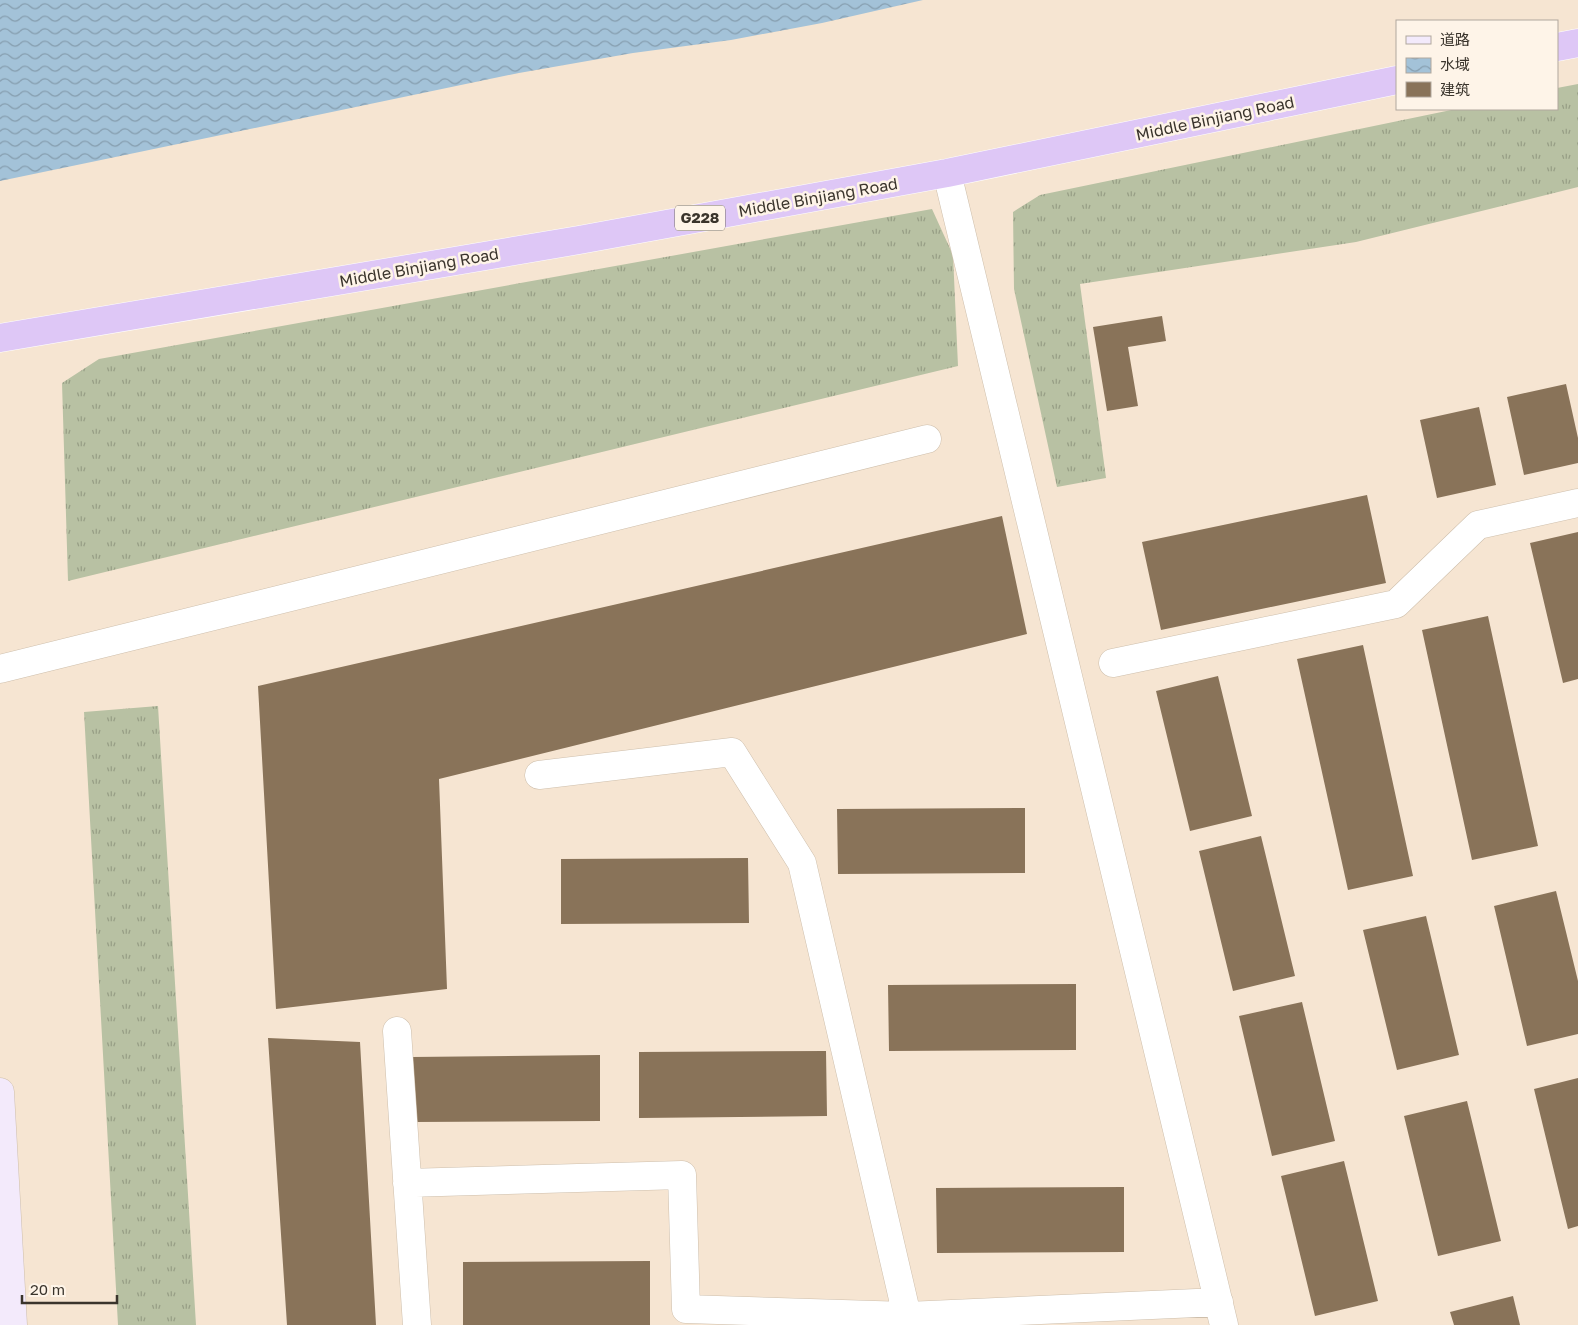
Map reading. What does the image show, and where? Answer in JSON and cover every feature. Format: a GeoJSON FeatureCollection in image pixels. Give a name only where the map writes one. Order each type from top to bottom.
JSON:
{"type":"FeatureCollection","features":[{"type":"Feature","properties":{"kind":"highway"},"geometry":{"type":"LineString","coordinates":[[1558,47],[1578,43]]}},
{"type":"Feature","properties":{"kind":"highway","name":"Middle Binjiang Road"},"geometry":{"type":"LineString","coordinates":[[0,338],[579,240],[947,173],[1396,80]]}},
{"type":"Feature","properties":{"kind":"main road"},"geometry":{"type":"LineString","coordinates":[[0,1092],[13,1325]]}},
{"type":"Feature","properties":{"kind":"street"},"geometry":{"type":"LineString","coordinates":[[407,1183],[682,1175],[686,1309],[909,1320],[1221,1313],[947,173]]}},
{"type":"Feature","properties":{"kind":"street"},"geometry":{"type":"LineString","coordinates":[[0,669],[927,439]]}},
{"type":"Feature","properties":{"kind":"street"},"geometry":{"type":"LineString","coordinates":[[1113,664],[1396,604],[1478,525],[1578,503]]}},
{"type":"Feature","properties":{"kind":"street"},"geometry":{"type":"LineString","coordinates":[[539,775],[732,752],[802,862],[909,1320]]}},
{"type":"Feature","properties":{"kind":"street"},"geometry":{"type":"LineString","coordinates":[[397,1031],[417,1325]]}},
{"type":"Feature","properties":{"kind":"green space"},"geometry":{"type":"Polygon","coordinates":[[[1578,84],[1578,187],[1356,242],[1080,284],[1106,478],[1057,487],[1014,289],[1013,212],[1040,195],[1451,110],[1558,110],[1558,88],[1578,84]]]}},
{"type":"Feature","properties":{"kind":"green space"},"geometry":{"type":"Polygon","coordinates":[[[932,209],[953,255],[958,366],[68,581],[62,383],[99,359],[932,209]]]}},
{"type":"Feature","properties":{"kind":"green space"},"geometry":{"type":"Polygon","coordinates":[[[158,706],[196,1325],[118,1325],[84,712],[158,706]]]}},
{"type":"Feature","properties":{"kind":"water"},"geometry":{"type":"Polygon","coordinates":[[[0,0],[923,0],[822,23],[731,40],[633,53],[519,73],[0,181],[0,0]]]}},
{"type":"Feature","properties":{"kind":"building"},"geometry":{"type":"Polygon","coordinates":[[[1162,316],[1166,341],[1128,347],[1138,406],[1107,411],[1093,327],[1162,316]]]}},
{"type":"Feature","properties":{"kind":"building"},"geometry":{"type":"Polygon","coordinates":[[[1566,384],[1578,438],[1578,463],[1524,475],[1507,397],[1566,384]]]}},
{"type":"Feature","properties":{"kind":"building"},"geometry":{"type":"Polygon","coordinates":[[[1479,407],[1496,485],[1437,498],[1420,420],[1479,407]]]}},
{"type":"Feature","properties":{"kind":"building"},"geometry":{"type":"Polygon","coordinates":[[[1367,495],[1386,583],[1161,630],[1142,542],[1367,495]]]}},
{"type":"Feature","properties":{"kind":"building"},"geometry":{"type":"Polygon","coordinates":[[[1002,516],[1027,634],[439,779],[447,989],[276,1009],[258,686],[1002,516]]]}},
{"type":"Feature","properties":{"kind":"building"},"geometry":{"type":"Polygon","coordinates":[[[1578,532],[1578,679],[1563,683],[1530,543],[1578,532]]]}},
{"type":"Feature","properties":{"kind":"building"},"geometry":{"type":"Polygon","coordinates":[[[1488,616],[1538,846],[1472,860],[1422,630],[1488,616]]]}},
{"type":"Feature","properties":{"kind":"building"},"geometry":{"type":"Polygon","coordinates":[[[1363,645],[1413,876],[1348,890],[1297,659],[1363,645]]]}},
{"type":"Feature","properties":{"kind":"building"},"geometry":{"type":"Polygon","coordinates":[[[1218,676],[1252,816],[1190,831],[1156,691],[1218,676]]]}},
{"type":"Feature","properties":{"kind":"building"},"geometry":{"type":"Polygon","coordinates":[[[1025,808],[1025,873],[838,874],[837,809],[1025,808]]]}},
{"type":"Feature","properties":{"kind":"building"},"geometry":{"type":"Polygon","coordinates":[[[1261,836],[1295,976],[1233,991],[1199,851],[1261,836]]]}},
{"type":"Feature","properties":{"kind":"building"},"geometry":{"type":"Polygon","coordinates":[[[748,858],[749,923],[561,924],[561,859],[748,858]]]}},
{"type":"Feature","properties":{"kind":"building"},"geometry":{"type":"Polygon","coordinates":[[[1556,891],[1578,981],[1578,1034],[1527,1046],[1494,906],[1556,891]]]}},
{"type":"Feature","properties":{"kind":"building"},"geometry":{"type":"Polygon","coordinates":[[[1426,916],[1459,1055],[1397,1070],[1363,930],[1426,916]]]}},
{"type":"Feature","properties":{"kind":"building"},"geometry":{"type":"Polygon","coordinates":[[[1076,984],[1076,1050],[889,1051],[888,985],[1076,984]]]}},
{"type":"Feature","properties":{"kind":"building"},"geometry":{"type":"Polygon","coordinates":[[[1302,1002],[1335,1141],[1272,1156],[1239,1016],[1302,1002]]]}},
{"type":"Feature","properties":{"kind":"building"},"geometry":{"type":"Polygon","coordinates":[[[268,1038],[360,1042],[376,1325],[287,1325],[268,1038]]]}},
{"type":"Feature","properties":{"kind":"building"},"geometry":{"type":"Polygon","coordinates":[[[826,1051],[827,1116],[639,1118],[639,1052],[826,1051]]]}},
{"type":"Feature","properties":{"kind":"building"},"geometry":{"type":"Polygon","coordinates":[[[600,1055],[600,1121],[413,1122],[412,1057],[600,1055]]]}},
{"type":"Feature","properties":{"kind":"building"},"geometry":{"type":"Polygon","coordinates":[[[1578,1078],[1578,1226],[1568,1229],[1534,1089],[1578,1078]]]}},
{"type":"Feature","properties":{"kind":"building"},"geometry":{"type":"Polygon","coordinates":[[[1467,1101],[1501,1241],[1438,1256],[1404,1116],[1467,1101]]]}},
{"type":"Feature","properties":{"kind":"building"},"geometry":{"type":"Polygon","coordinates":[[[1344,1161],[1378,1301],[1315,1316],[1281,1176],[1344,1161]]]}},
{"type":"Feature","properties":{"kind":"building"},"geometry":{"type":"Polygon","coordinates":[[[1124,1187],[1124,1252],[937,1253],[936,1188],[1124,1187]]]}},
{"type":"Feature","properties":{"kind":"building"},"geometry":{"type":"Polygon","coordinates":[[[650,1261],[650,1325],[463,1325],[463,1262],[650,1261]]]}},
{"type":"Feature","properties":{"kind":"building"},"geometry":{"type":"Polygon","coordinates":[[[1513,1296],[1520,1325],[1454,1325],[1450,1312],[1513,1296]]]}}]}
